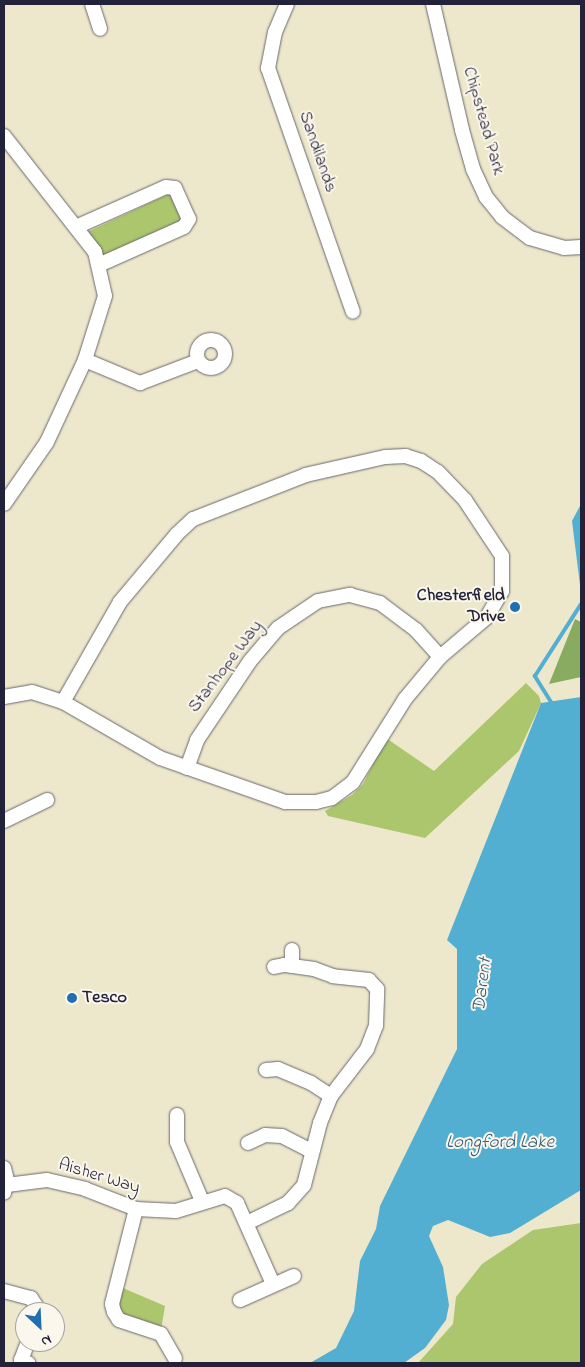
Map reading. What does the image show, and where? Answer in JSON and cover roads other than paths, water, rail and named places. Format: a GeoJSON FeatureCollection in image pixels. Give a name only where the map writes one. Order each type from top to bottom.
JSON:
{"type":"FeatureCollection","features":[{"type":"Feature","properties":{"kind":"street"},"geometry":{"type":"LineString","coordinates":[[92,4],[100,29]]}},
{"type":"Feature","properties":{"kind":"street","name":"Sandilands"},"geometry":{"type":"LineString","coordinates":[[287,4],[275,32],[268,68],[353,312]]}},
{"type":"Feature","properties":{"kind":"street","name":"Chipstead Park"},"geometry":{"type":"LineString","coordinates":[[433,4],[462,130],[473,169],[486,197],[502,217],[530,238],[564,248],[581,247]]}},
{"type":"Feature","properties":{"kind":"street"},"geometry":{"type":"LineString","coordinates":[[4,136],[76,227],[101,264],[105,296],[85,360],[47,442],[4,504]]}},
{"type":"Feature","properties":{"kind":"street"},"geometry":{"type":"LineString","coordinates":[[76,227],[166,187],[175,188],[189,219],[184,227],[101,264]]}},
{"type":"Feature","properties":{"kind":"street"},"geometry":{"type":"LineString","coordinates":[[85,360],[140,383],[198,361]]}},
{"type":"Feature","properties":{"kind":"street"},"geometry":{"type":"LineString","coordinates":[[4,697],[32,692],[63,702],[132,743],[187,768],[285,802],[303,804],[332,798],[353,782],[384,728],[440,656],[487,617],[494,606],[502,586],[502,556],[465,500],[438,472],[406,456],[384,457],[306,476],[193,519],[153,559],[120,602],[63,702]]}},
{"type":"Feature","properties":{"kind":"street","name":"Stanhope Way"},"geometry":{"type":"LineString","coordinates":[[187,768],[201,733],[250,661],[278,628],[318,601],[350,595],[380,603],[416,630],[440,656]]}},
{"type":"Feature","properties":{"kind":"street"},"geometry":{"type":"LineString","coordinates":[[4,821],[47,800]]}},
{"type":"Feature","properties":{"kind":"street"},"geometry":{"type":"LineString","coordinates":[[292,950],[292,966]]}},
{"type":"Feature","properties":{"kind":"street"},"geometry":{"type":"LineString","coordinates":[[247,1223],[288,1203],[304,1185],[312,1151],[331,1096],[372,1039],[376,989],[369,980],[333,976],[314,969],[292,966],[274,967]]}},
{"type":"Feature","properties":{"kind":"street"},"geometry":{"type":"LineString","coordinates":[[266,1070],[278,1069],[311,1083],[331,1096]]}},
{"type":"Feature","properties":{"kind":"street"},"geometry":{"type":"LineString","coordinates":[[177,1115],[172,1143],[202,1202]]}},
{"type":"Feature","properties":{"kind":"street"},"geometry":{"type":"LineString","coordinates":[[248,1143],[265,1135],[282,1136],[312,1151]]}},
{"type":"Feature","properties":{"kind":"street","name":"Aisher Way"},"geometry":{"type":"LineString","coordinates":[[4,1168],[5,1189],[47,1180],[85,1189],[136,1209],[176,1211],[225,1196],[237,1203],[273,1284]]}},
{"type":"Feature","properties":{"kind":"street"},"geometry":{"type":"LineString","coordinates":[[136,1209],[112,1304],[114,1312],[119,1320],[161,1334],[175,1358]]}},
{"type":"Feature","properties":{"kind":"street"},"geometry":{"type":"LineString","coordinates":[[240,1300],[294,1276]]}},
{"type":"Feature","properties":{"kind":"street"},"geometry":{"type":"LineString","coordinates":[[4,1290],[31,1298],[34,1302]]}},
{"type":"Feature","properties":{"kind":"street"},"geometry":{"type":"LineString","coordinates":[[24,1352],[21,1360],[28,1363]]}},
{"type":"Feature","properties":{"kind":"water"},"geometry":{"type":"Polygon","coordinates":[[[581,504],[581,593],[572,521],[581,504]]]}},
{"type":"Feature","properties":{"kind":"water","name":"Longford Lake"},"geometry":{"type":"Polygon","coordinates":[[[581,697],[581,1190],[510,1233],[490,1237],[448,1220],[433,1226],[429,1236],[443,1267],[449,1305],[446,1320],[425,1348],[404,1363],[310,1363],[336,1348],[354,1311],[360,1261],[376,1229],[380,1206],[457,1049],[457,949],[447,940],[541,703],[581,697]]]}},
{"type":"Feature","properties":{"kind":"waterway","name":"Darent"},"geometry":{"type":"LineString","coordinates":[[551,702],[535,676],[581,604]]}},
{"type":"Feature","properties":{"kind":"place","name":"Chesterfield Drive"},"geometry":{"type":"Point","coordinates":[515,607]}},
{"type":"Feature","properties":{"kind":"place","name":"Tesco"},"geometry":{"type":"Point","coordinates":[72,998]}}]}
